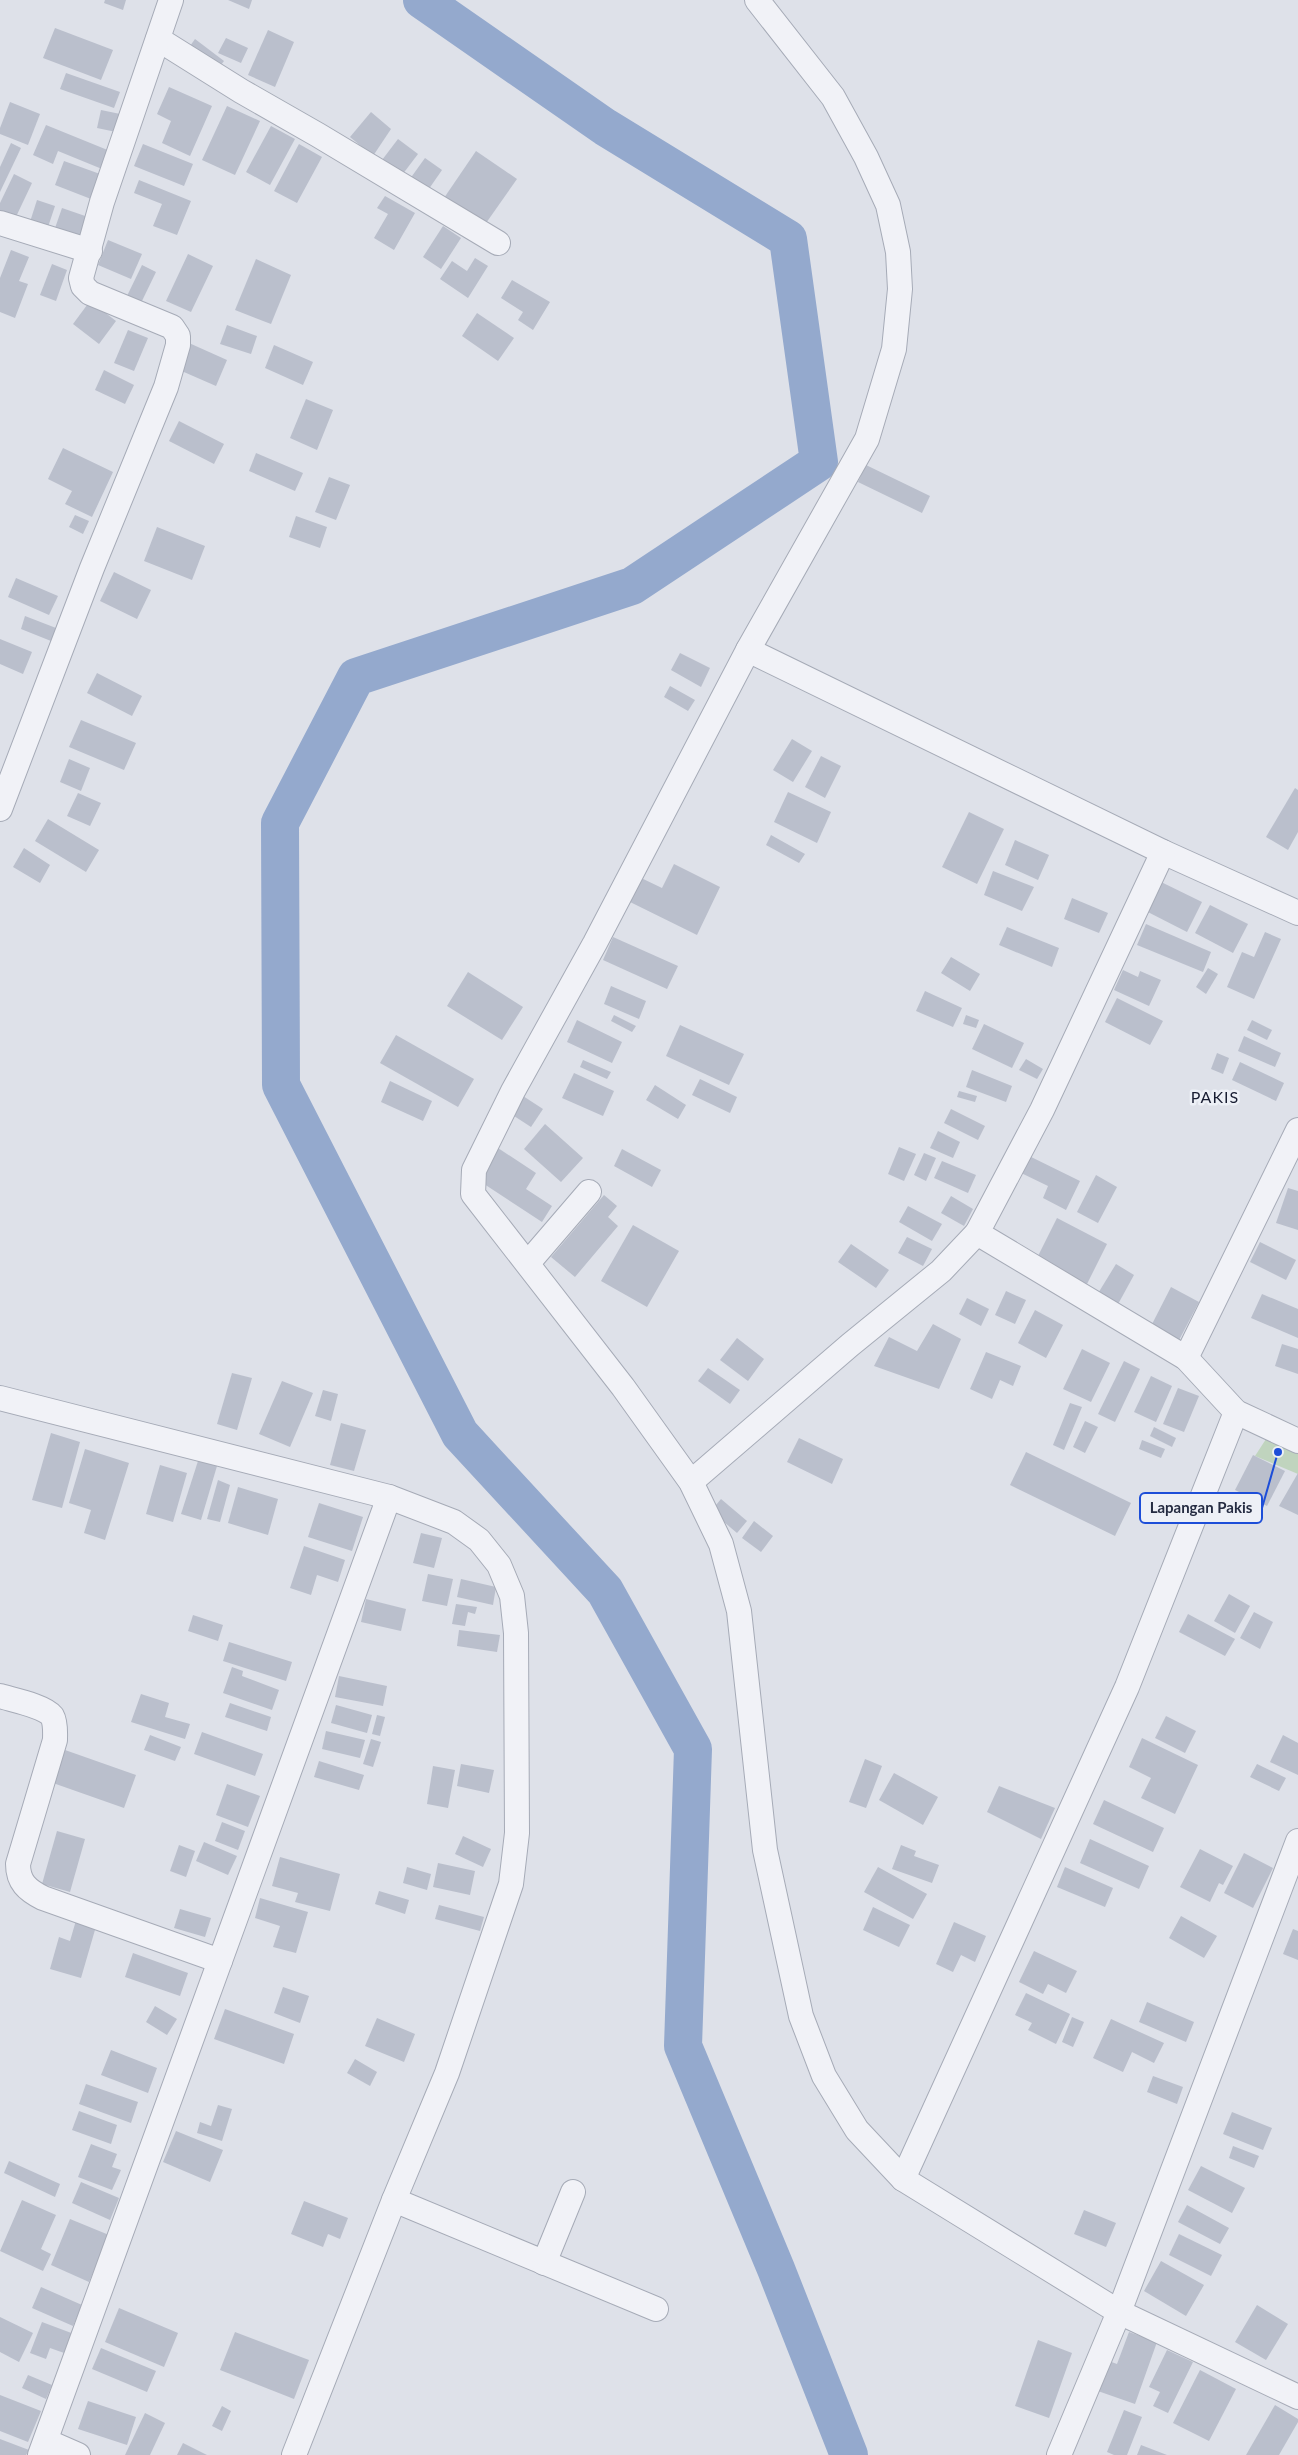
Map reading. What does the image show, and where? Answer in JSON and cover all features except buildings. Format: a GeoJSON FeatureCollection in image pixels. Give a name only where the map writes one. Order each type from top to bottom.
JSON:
{"type":"FeatureCollection","features":[{"type":"Feature","properties":{"kind":"street"},"geometry":{"type":"LineString","coordinates":[[0,809],[92,568],[166,387],[178,345],[178,336],[172,327],[101,299],[83,286],[81,278],[102,202],[171,0]]}},
{"type":"Feature","properties":{"kind":"street"},"geometry":{"type":"LineString","coordinates":[[757,0],[833,97],[866,157],[888,205],[898,252],[900,289],[894,349],[879,404],[866,439],[748,650],[595,943],[513,1091],[474,1170],[472,1190],[477,1201],[528,1263],[623,1387],[691,1482],[721,1544],[739,1611],[765,1850],[801,2016],[824,2076],[857,2130],[904,2179],[1119,2312],[1298,2397]]}},
{"type":"Feature","properties":{"kind":"street"},"geometry":{"type":"LineString","coordinates":[[158,39],[241,91],[498,243]]}},
{"type":"Feature","properties":{"kind":"street"},"geometry":{"type":"LineString","coordinates":[[0,223],[90,251]]}},
{"type":"Feature","properties":{"kind":"street"},"geometry":{"type":"LineString","coordinates":[[748,650],[1163,852],[1298,913]]}},
{"type":"Feature","properties":{"kind":"street"},"geometry":{"type":"LineString","coordinates":[[691,1482],[850,1345],[941,1272],[977,1233],[1042,1110],[1163,852]]}},
{"type":"Feature","properties":{"kind":"street"},"geometry":{"type":"LineString","coordinates":[[1186,1358],[1298,1130]]}},
{"type":"Feature","properties":{"kind":"street"},"geometry":{"type":"LineString","coordinates":[[528,1263],[589,1192]]}},
{"type":"Feature","properties":{"kind":"street"},"geometry":{"type":"LineString","coordinates":[[977,1233],[1186,1358],[1236,1412],[1298,1442]]}},
{"type":"Feature","properties":{"kind":"street"},"geometry":{"type":"LineString","coordinates":[[0,1398],[389,1497],[454,1522],[479,1540],[499,1565],[512,1596],[516,1633],[518,1785],[517,1833],[511,1884],[447,2073],[394,2200],[294,2455]]}},
{"type":"Feature","properties":{"kind":"street"},"geometry":{"type":"LineString","coordinates":[[904,2179],[1127,1687],[1236,1412]]}},
{"type":"Feature","properties":{"kind":"street"},"geometry":{"type":"LineString","coordinates":[[78,2455],[43,2448],[389,1497]]}},
{"type":"Feature","properties":{"kind":"street"},"geometry":{"type":"LineString","coordinates":[[0,1696],[43,1710],[52,1717],[55,1725],[55,1740],[18,1864],[20,1881],[30,1891],[43,1898],[220,1961]]}},
{"type":"Feature","properties":{"kind":"street"},"geometry":{"type":"LineString","coordinates":[[1059,2455],[1119,2312],[1298,1841]]}},
{"type":"Feature","properties":{"kind":"street"},"geometry":{"type":"LineString","coordinates":[[544,2263],[573,2192]]}},
{"type":"Feature","properties":{"kind":"street"},"geometry":{"type":"LineString","coordinates":[[394,2200],[656,2309]]}},
{"type":"Feature","properties":{"kind":"green space"},"geometry":{"type":"Polygon","coordinates":[[[1268,1436],[1298,1449],[1298,1474],[1255,1456],[1268,1436]]]}},
{"type":"Feature","properties":{"kind":"waterway"},"geometry":{"type":"LineString","coordinates":[[422,0],[605,127],[788,239],[819,462],[632,586],[356,677],[280,823],[281,1085],[460,1434],[605,1591],[693,1749],[683,2046],[776,2269],[849,2455]]}},
{"type":"Feature","properties":{"kind":"place","name":"Lapangan Pakis"},"geometry":{"type":"Point","coordinates":[1278,1452]}},
{"type":"Feature","properties":{"kind":"district","name":"PAKIS"},"geometry":{"type":"Point","coordinates":[1215,1096]}}]}
